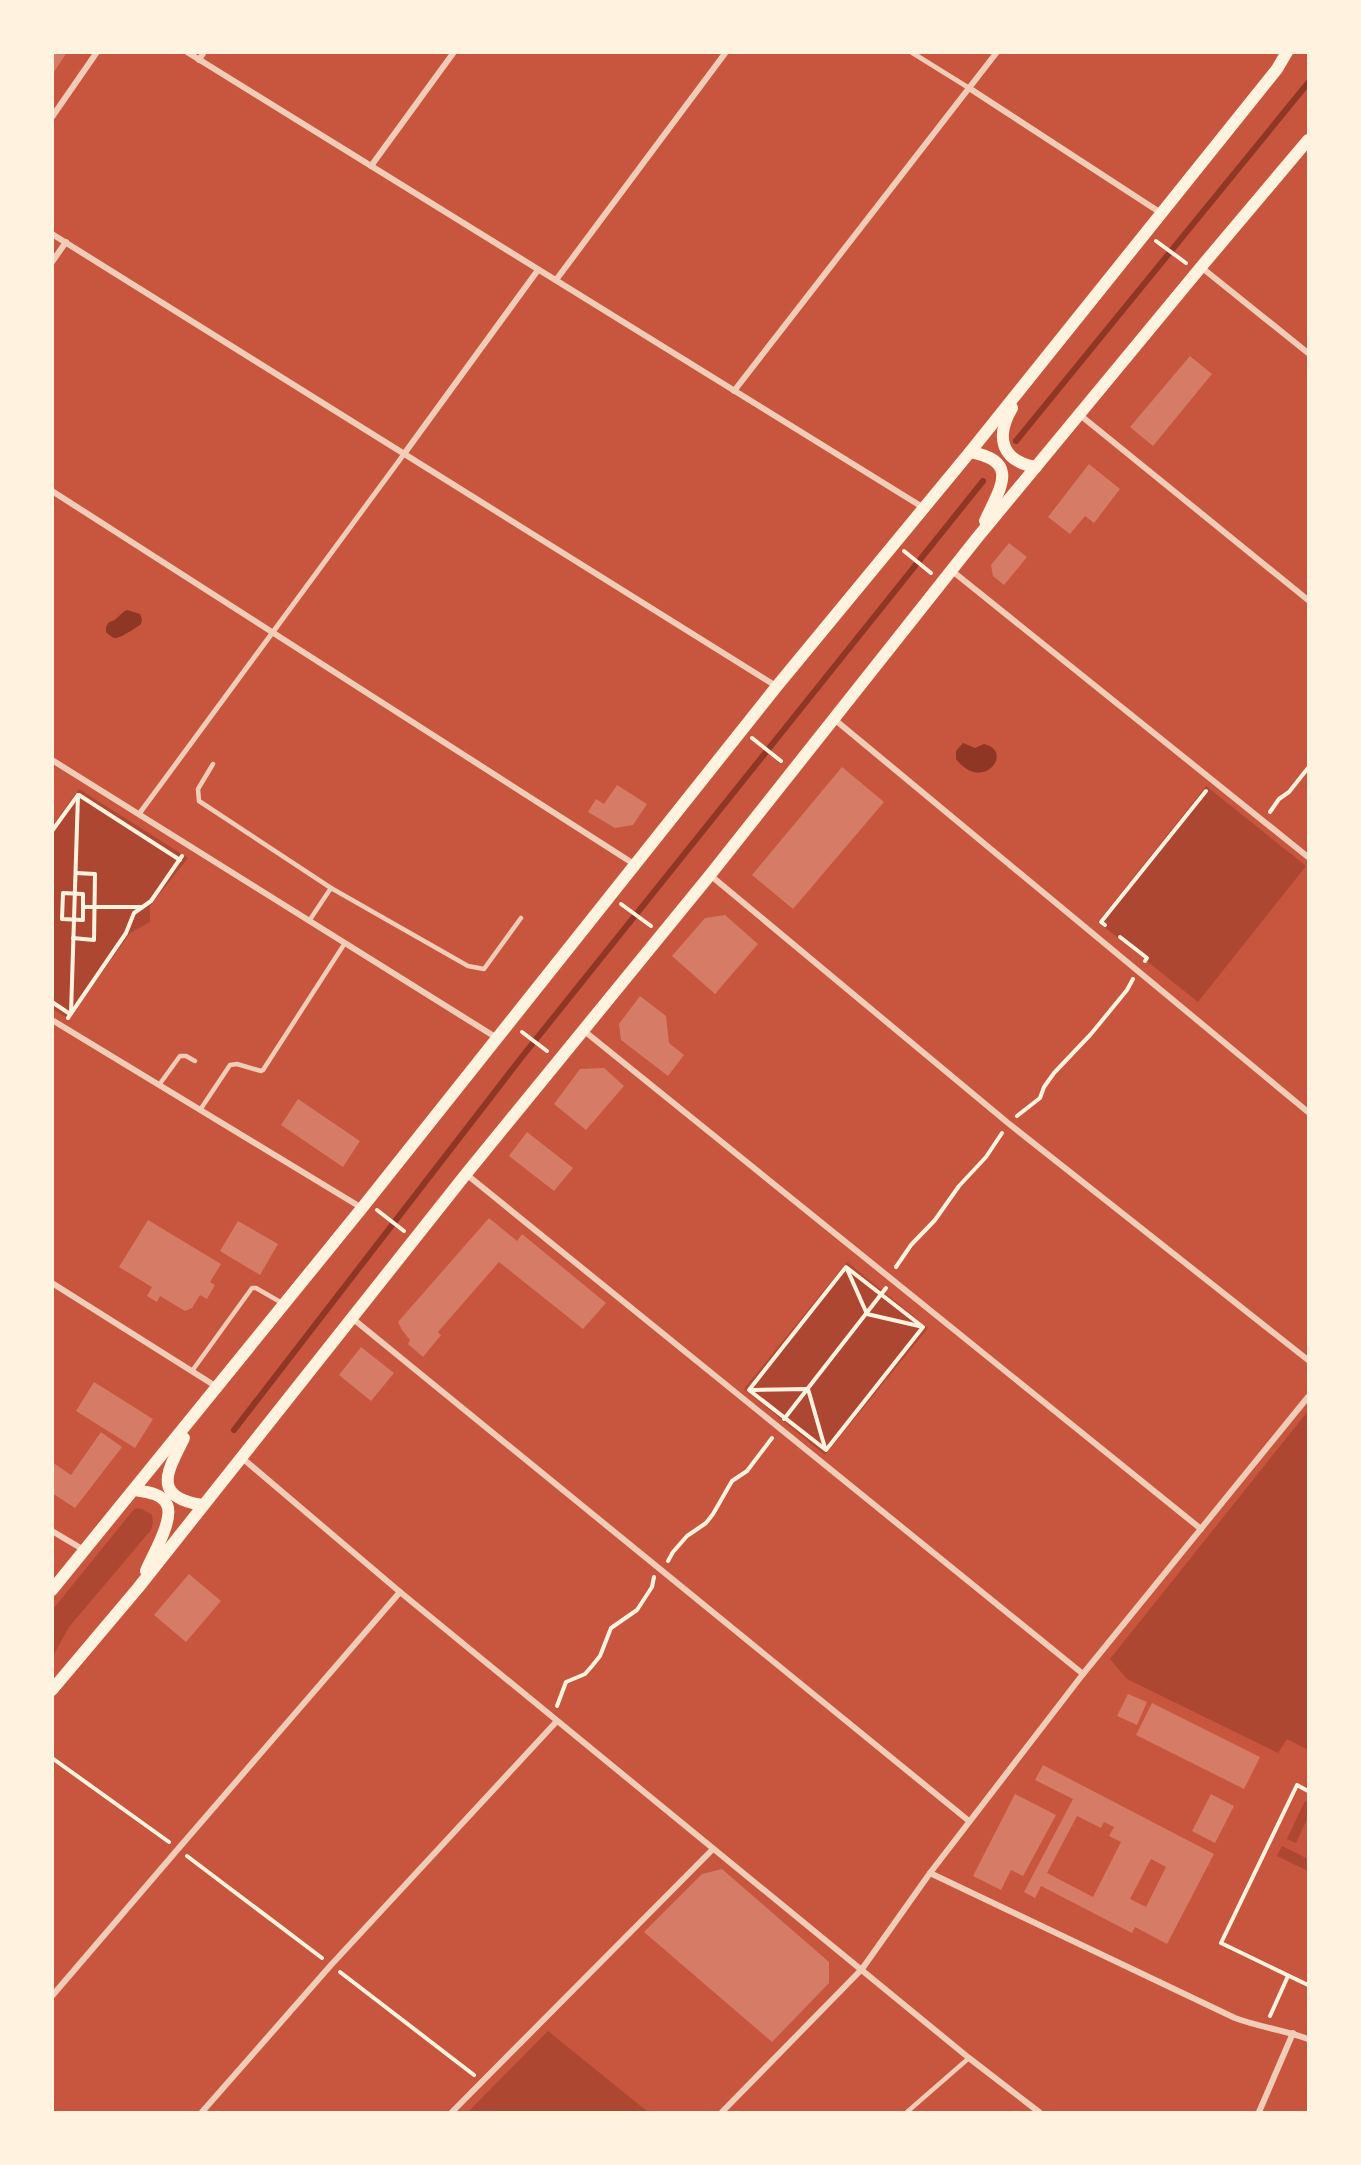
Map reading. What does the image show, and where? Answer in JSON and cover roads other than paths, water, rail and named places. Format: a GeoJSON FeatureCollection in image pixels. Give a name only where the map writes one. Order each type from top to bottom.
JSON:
{"type":"FeatureCollection","features":[{"type":"Feature","properties":{"kind":"main road"},"geometry":{"type":"LineString","coordinates":[[52,1590],[362,1209],[777,686],[970,452],[1162,213],[1277,69],[1287,52]]}},
{"type":"Feature","properties":{"kind":"main road"},"geometry":{"type":"LineString","coordinates":[[52,1690],[138,1588],[466,1174],[710,875],[951,570],[1308,140]]}},
{"type":"Feature","properties":{"kind":"main road"},"geometry":{"type":"LineString","coordinates":[[1031,376],[1005,420],[1002,434],[1011,457],[1022,464],[1036,467]]}},
{"type":"Feature","properties":{"kind":"main road"},"geometry":{"type":"LineString","coordinates":[[970,452],[993,458],[1000,466],[1003,477],[1000,489],[977,538]]}},
{"type":"Feature","properties":{"kind":"main road"},"geometry":{"type":"LineString","coordinates":[[196,1415],[167,1474],[167,1483],[177,1498],[203,1505]]}},
{"type":"Feature","properties":{"kind":"main road"},"geometry":{"type":"LineString","coordinates":[[135,1490],[159,1496],[166,1502],[169,1509],[169,1517],[164,1530],[138,1588]]}},
{"type":"Feature","properties":{"kind":"street"},"geometry":{"type":"LineString","coordinates":[[52,117],[97,52]]}},
{"type":"Feature","properties":{"kind":"street"},"geometry":{"type":"LineString","coordinates":[[187,52],[924,508]]}},
{"type":"Feature","properties":{"kind":"street"},"geometry":{"type":"LineString","coordinates":[[199,60],[204,52]]}},
{"type":"Feature","properties":{"kind":"street"},"geometry":{"type":"LineString","coordinates":[[370,166],[454,52]]}},
{"type":"Feature","properties":{"kind":"street"},"geometry":{"type":"LineString","coordinates":[[556,280],[726,52]]}},
{"type":"Feature","properties":{"kind":"street"},"geometry":{"type":"LineString","coordinates":[[911,52],[1162,213]]}},
{"type":"Feature","properties":{"kind":"street"},"geometry":{"type":"LineString","coordinates":[[734,391],[997,52]]}},
{"type":"Feature","properties":{"kind":"street"},"geometry":{"type":"LineString","coordinates":[[52,234],[777,686]]}},
{"type":"Feature","properties":{"kind":"street"},"geometry":{"type":"LineString","coordinates":[[52,262],[66,242]]}},
{"type":"Feature","properties":{"kind":"street"},"geometry":{"type":"LineString","coordinates":[[1201,267],[1308,353]]}},
{"type":"Feature","properties":{"kind":"street"},"geometry":{"type":"LineString","coordinates":[[139,814],[538,270]]}},
{"type":"Feature","properties":{"kind":"street"},"geometry":{"type":"LineString","coordinates":[[1080,415],[1308,600]]}},
{"type":"Feature","properties":{"kind":"street"},"geometry":{"type":"LineString","coordinates":[[52,491],[634,864]]}},
{"type":"Feature","properties":{"kind":"street"},"geometry":{"type":"LineString","coordinates":[[951,570],[1308,857]]}},
{"type":"Feature","properties":{"kind":"street"},"geometry":{"type":"LineString","coordinates":[[834,719],[1308,1112]]}},
{"type":"Feature","properties":{"kind":"street"},"geometry":{"type":"LineString","coordinates":[[52,760],[497,1038]]}},
{"type":"Feature","properties":{"kind":"street"},"geometry":{"type":"LineString","coordinates":[[710,875],[1008,1123],[1308,1360]]}},
{"type":"Feature","properties":{"kind":"street"},"geometry":{"type":"LineString","coordinates":[[52,1020],[362,1209]]}},
{"type":"Feature","properties":{"kind":"street"},"geometry":{"type":"LineString","coordinates":[[583,1030],[1201,1529]]}},
{"type":"Feature","properties":{"kind":"street"},"geometry":{"type":"LineString","coordinates":[[466,1174],[1083,1674]]}},
{"type":"Feature","properties":{"kind":"street"},"geometry":{"type":"LineString","coordinates":[[52,1282],[218,1387]]}},
{"type":"Feature","properties":{"kind":"street"},"geometry":{"type":"LineString","coordinates":[[352,1318],[969,1821]]}},
{"type":"Feature","properties":{"kind":"street"},"geometry":{"type":"LineString","coordinates":[[722,2112],[862,1969],[969,1821],[1083,1674],[1308,1397]]}},
{"type":"Feature","properties":{"kind":"street"},"geometry":{"type":"LineString","coordinates":[[241,1457],[400,1593],[969,2058],[1039,2112]]}},
{"type":"Feature","properties":{"kind":"street"},"geometry":{"type":"LineString","coordinates":[[52,1531],[84,1551]]}},
{"type":"Feature","properties":{"kind":"street"},"geometry":{"type":"LineString","coordinates":[[52,1996],[400,1593]]}},
{"type":"Feature","properties":{"kind":"street"},"geometry":{"type":"LineString","coordinates":[[202,2112],[331,1965],[557,1721]]}},
{"type":"Feature","properties":{"kind":"street"},"geometry":{"type":"LineString","coordinates":[[452,2112],[713,1849]]}},
{"type":"Feature","properties":{"kind":"street"},"geometry":{"type":"LineString","coordinates":[[930,1874],[1235,2018],[1308,2039]]}},
{"type":"Feature","properties":{"kind":"street"},"geometry":{"type":"LineString","coordinates":[[1259,2112],[1293,2033]]}},
{"type":"Feature","properties":{"kind":"lane"},"geometry":{"type":"LineString","coordinates":[[213,764],[198,789],[199,801],[331,888],[468,966],[484,969],[521,918]]}},
{"type":"Feature","properties":{"kind":"lane"},"geometry":{"type":"LineString","coordinates":[[309,921],[331,888]]}},
{"type":"Feature","properties":{"kind":"lane"},"geometry":{"type":"LineString","coordinates":[[201,1110],[230,1065],[237,1064],[263,1070],[345,943]]}},
{"type":"Feature","properties":{"kind":"lane"},"geometry":{"type":"LineString","coordinates":[[159,1085],[180,1056],[186,1056],[195,1061]]}},
{"type":"Feature","properties":{"kind":"lane"},"geometry":{"type":"LineString","coordinates":[[192,1371],[252,1288],[285,1304]]}},
{"type":"Feature","properties":{"kind":"lane"},"geometry":{"type":"LineString","coordinates":[[907,2112],[969,2058]]}},
{"type":"Feature","properties":{"kind":"waterway"},"geometry":{"type":"LineString","coordinates":[[1016,441],[1308,83]]}},
{"type":"Feature","properties":{"kind":"waterway"},"geometry":{"type":"LineString","coordinates":[[234,1430],[521,1058],[983,481]]}}]}
